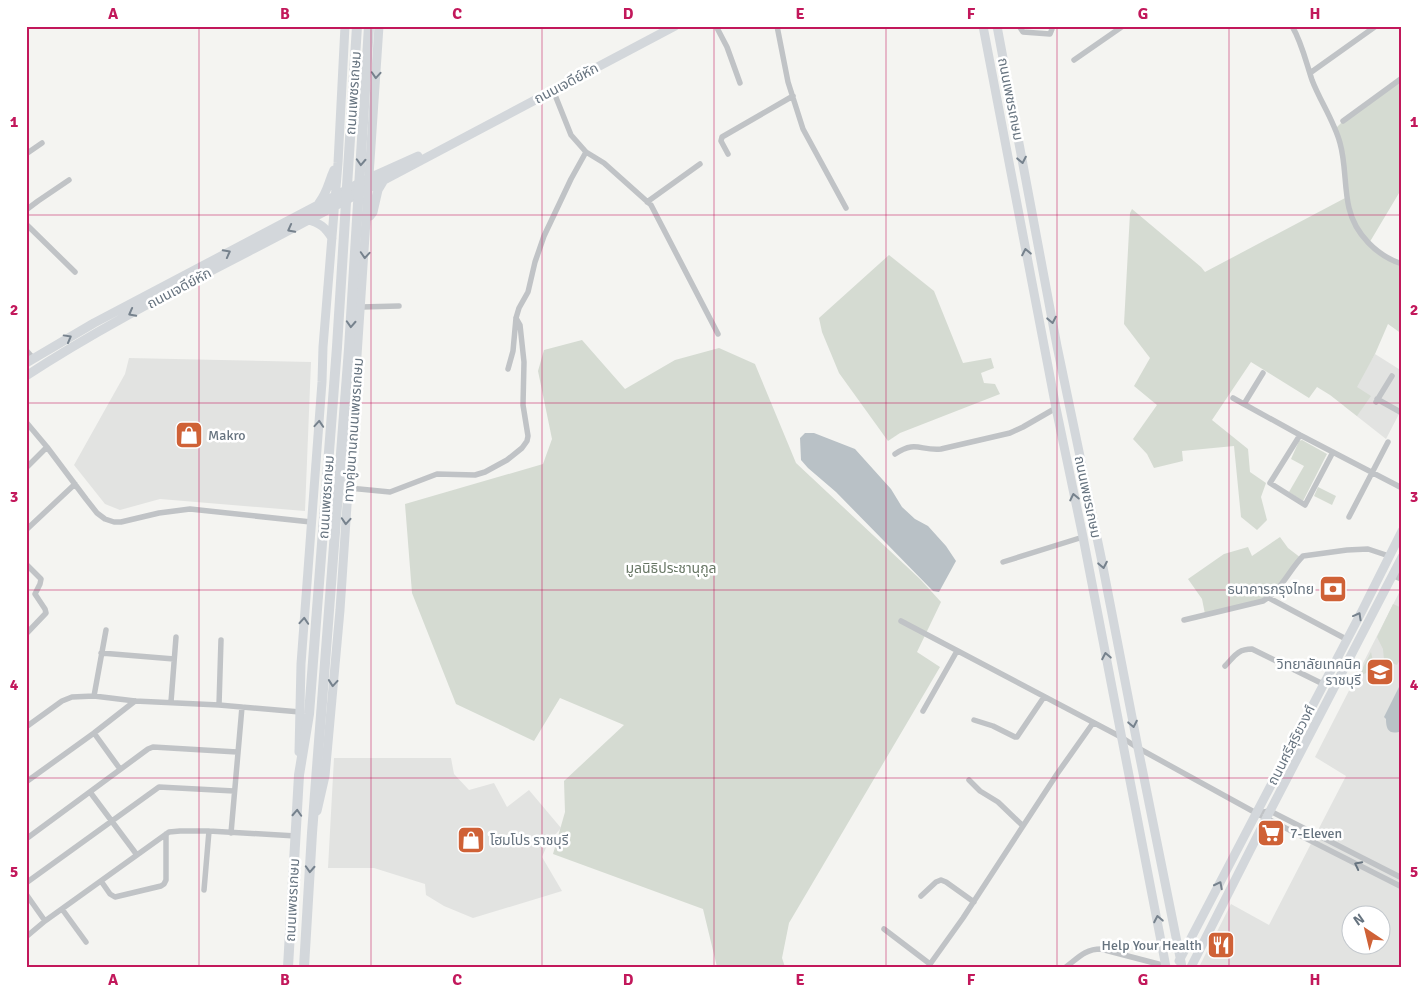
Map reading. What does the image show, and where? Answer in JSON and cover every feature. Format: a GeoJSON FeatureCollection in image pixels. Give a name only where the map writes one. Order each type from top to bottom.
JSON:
{"type":"FeatureCollection","features":[{"type":"Feature","properties":{"kind":"highway","name":"ถนนเพชรเกษม"},"geometry":{"type":"LineString","coordinates":[[288,967],[299,774],[309,714],[337,348],[357,26]]}},
{"type":"Feature","properties":{"kind":"highway","name":"ถนนเพชรเกษม"},"geometry":{"type":"LineString","coordinates":[[304,967],[312,833],[350,349],[369,26]]}},
{"type":"Feature","properties":{"kind":"main road"},"geometry":{"type":"LineString","coordinates":[[299,774],[301,664],[338,163],[345,26]]}},
{"type":"Feature","properties":{"kind":"main road","name":"ทางคู่ขนานถนนเพชรเกษม"},"geometry":{"type":"LineString","coordinates":[[312,833],[325,776],[340,610],[380,26]]}},
{"type":"Feature","properties":{"kind":"main road","name":"ถนนเจดีย์หัก"},"geometry":{"type":"LineString","coordinates":[[30,360],[103,319],[335,196],[369,183],[385,180],[457,140],[675,26]]}},
{"type":"Feature","properties":{"kind":"main road","name":"ถนนเพชรเกษม"},"geometry":{"type":"LineString","coordinates":[[983,26],[1166,967]]}},
{"type":"Feature","properties":{"kind":"main road","name":"ถนนเพชรเกษม"},"geometry":{"type":"LineString","coordinates":[[997,26],[1059,356],[1101,557],[1179,964]]}},
{"type":"Feature","properties":{"kind":"main road","name":"ถนนเจดีย์หัก"},"geometry":{"type":"LineString","coordinates":[[26,376],[99,331],[334,206],[388,169],[457,140]]}},
{"type":"Feature","properties":{"kind":"main road"},"geometry":{"type":"LineString","coordinates":[[371,152],[378,165],[388,169]]}},
{"type":"Feature","properties":{"kind":"main road"},"geometry":{"type":"LineString","coordinates":[[318,206],[328,189],[331,177],[338,163]]}},
{"type":"Feature","properties":{"kind":"main road"},"geometry":{"type":"LineString","coordinates":[[367,222],[373,212],[378,190],[385,180]]}},
{"type":"Feature","properties":{"kind":"main road"},"geometry":{"type":"LineString","coordinates":[[308,220],[323,226],[332,238]]}},
{"type":"Feature","properties":{"kind":"main road"},"geometry":{"type":"LineString","coordinates":[[1047,358],[1059,356]]}},
{"type":"Feature","properties":{"kind":"main road","name":"ถนนศรีสุริยวงศ์"},"geometry":{"type":"LineString","coordinates":[[1179,964],[1402,531]]}},
{"type":"Feature","properties":{"kind":"main road","name":"ถนนศรีสุริยวงศ์"},"geometry":{"type":"LineString","coordinates":[[1191,967],[1268,815],[1398,576],[1402,557]]}},
{"type":"Feature","properties":{"kind":"main road"},"geometry":{"type":"LineString","coordinates":[[1383,569],[1398,576]]}},
{"type":"Feature","properties":{"kind":"street"},"geometry":{"type":"LineString","coordinates":[[716,26],[727,48],[740,83]]}},
{"type":"Feature","properties":{"kind":"street"},"geometry":{"type":"LineString","coordinates":[[777,26],[788,82],[804,128],[846,208]]}},
{"type":"Feature","properties":{"kind":"street"},"geometry":{"type":"LineString","coordinates":[[1019,26],[1023,32],[1050,34],[1051,26]]}},
{"type":"Feature","properties":{"kind":"street"},"geometry":{"type":"LineString","coordinates":[[1074,60],[1123,26]]}},
{"type":"Feature","properties":{"kind":"street"},"geometry":{"type":"LineString","coordinates":[[1292,26],[1343,152],[1349,208],[1354,223],[1365,239],[1377,251],[1390,260],[1402,264]]}},
{"type":"Feature","properties":{"kind":"street"},"geometry":{"type":"LineString","coordinates":[[1310,73],[1376,26]]}},
{"type":"Feature","properties":{"kind":"street"},"geometry":{"type":"LineString","coordinates":[[1343,122],[1402,78]]}},
{"type":"Feature","properties":{"kind":"street"},"geometry":{"type":"LineString","coordinates":[[553,90],[571,135],[586,152],[604,163],[651,205],[718,334]]}},
{"type":"Feature","properties":{"kind":"street"},"geometry":{"type":"LineString","coordinates":[[728,154],[721,140],[722,137],[793,96]]}},
{"type":"Feature","properties":{"kind":"street"},"geometry":{"type":"LineString","coordinates":[[26,154],[42,143]]}},
{"type":"Feature","properties":{"kind":"street"},"geometry":{"type":"LineString","coordinates":[[508,369],[513,351],[516,318],[528,292],[535,262],[544,236],[586,152]]}},
{"type":"Feature","properties":{"kind":"street"},"geometry":{"type":"LineString","coordinates":[[647,202],[700,164]]}},
{"type":"Feature","properties":{"kind":"street"},"geometry":{"type":"LineString","coordinates":[[26,210],[68,180]]}},
{"type":"Feature","properties":{"kind":"street"},"geometry":{"type":"LineString","coordinates":[[26,224],[75,272]]}},
{"type":"Feature","properties":{"kind":"street"},"geometry":{"type":"LineString","coordinates":[[361,306],[399,306]]}},
{"type":"Feature","properties":{"kind":"street"},"geometry":{"type":"LineString","coordinates":[[349,488],[390,492],[437,474],[475,474],[485,472],[507,460],[522,448],[528,436],[523,405],[524,362],[520,325],[516,318]]}},
{"type":"Feature","properties":{"kind":"street"},"geometry":{"type":"LineString","coordinates":[[26,350],[30,360]]}},
{"type":"Feature","properties":{"kind":"street"},"geometry":{"type":"LineString","coordinates":[[1244,404],[1263,373]]}},
{"type":"Feature","properties":{"kind":"street"},"geometry":{"type":"LineString","coordinates":[[1392,376],[1376,400],[1402,413]]}},
{"type":"Feature","properties":{"kind":"street"},"geometry":{"type":"LineString","coordinates":[[1233,398],[1402,488]]}},
{"type":"Feature","properties":{"kind":"street"},"geometry":{"type":"LineString","coordinates":[[895,454],[909,447],[916,446],[935,450],[1001,436],[1023,428],[1056,408]]}},
{"type":"Feature","properties":{"kind":"street"},"geometry":{"type":"LineString","coordinates":[[26,422],[48,447],[74,484],[98,513],[114,522],[190,509],[311,522]]}},
{"type":"Feature","properties":{"kind":"street"},"geometry":{"type":"LineString","coordinates":[[1300,435],[1270,483],[1305,505],[1333,452]]}},
{"type":"Feature","properties":{"kind":"street"},"geometry":{"type":"LineString","coordinates":[[1349,517],[1388,442]]}},
{"type":"Feature","properties":{"kind":"street"},"geometry":{"type":"LineString","coordinates":[[26,468],[48,447]]}},
{"type":"Feature","properties":{"kind":"street"},"geometry":{"type":"LineString","coordinates":[[26,530],[74,484]]}},
{"type":"Feature","properties":{"kind":"street"},"geometry":{"type":"LineString","coordinates":[[1003,562],[1082,537]]}},
{"type":"Feature","properties":{"kind":"street"},"geometry":{"type":"LineString","coordinates":[[1184,620],[1269,598],[1284,582],[1303,556],[1368,549],[1389,556]]}},
{"type":"Feature","properties":{"kind":"street"},"geometry":{"type":"LineString","coordinates":[[26,564],[41,578],[35,594],[46,613],[26,634]]}},
{"type":"Feature","properties":{"kind":"street"},"geometry":{"type":"LineString","coordinates":[[1269,598],[1346,639]]}},
{"type":"Feature","properties":{"kind":"street"},"geometry":{"type":"LineString","coordinates":[[901,621],[1121,737],[1256,814],[1268,815],[1402,878]]}},
{"type":"Feature","properties":{"kind":"street"},"geometry":{"type":"LineString","coordinates":[[94,696],[106,630]]}},
{"type":"Feature","properties":{"kind":"street"},"geometry":{"type":"LineString","coordinates":[[171,702],[176,637]]}},
{"type":"Feature","properties":{"kind":"street"},"geometry":{"type":"LineString","coordinates":[[219,705],[221,640]]}},
{"type":"Feature","properties":{"kind":"street"},"geometry":{"type":"LineString","coordinates":[[1225,666],[1239,651],[1244,649],[1252,650],[1322,684]]}},
{"type":"Feature","properties":{"kind":"street"},"geometry":{"type":"LineString","coordinates":[[923,710],[957,651]]}},
{"type":"Feature","properties":{"kind":"street"},"geometry":{"type":"LineString","coordinates":[[101,653],[174,659]]}},
{"type":"Feature","properties":{"kind":"street"},"geometry":{"type":"LineString","coordinates":[[26,727],[66,699],[94,696],[135,701],[219,705],[300,712]]}},
{"type":"Feature","properties":{"kind":"street"},"geometry":{"type":"LineString","coordinates":[[974,720],[1017,737],[1044,697]]}},
{"type":"Feature","properties":{"kind":"street"},"geometry":{"type":"LineString","coordinates":[[26,782],[135,701]]}},
{"type":"Feature","properties":{"kind":"street"},"geometry":{"type":"LineString","coordinates":[[231,833],[242,707]]}},
{"type":"Feature","properties":{"kind":"street"},"geometry":{"type":"LineString","coordinates":[[884,929],[929,966],[1093,723]]}},
{"type":"Feature","properties":{"kind":"street"},"geometry":{"type":"LineString","coordinates":[[94,733],[120,769]]}},
{"type":"Feature","properties":{"kind":"street"},"geometry":{"type":"LineString","coordinates":[[26,839],[148,749],[153,747],[237,752]]}},
{"type":"Feature","properties":{"kind":"street"},"geometry":{"type":"LineString","coordinates":[[969,780],[998,802],[1023,826]]}},
{"type":"Feature","properties":{"kind":"street"},"geometry":{"type":"LineString","coordinates":[[26,883],[159,787],[234,791]]}},
{"type":"Feature","properties":{"kind":"street"},"geometry":{"type":"LineString","coordinates":[[90,792],[137,854]]}},
{"type":"Feature","properties":{"kind":"street"},"geometry":{"type":"LineString","coordinates":[[1268,815],[1402,887]]}},
{"type":"Feature","properties":{"kind":"street"},"geometry":{"type":"LineString","coordinates":[[26,937],[45,921],[166,834],[180,831],[209,831],[296,836]]}},
{"type":"Feature","properties":{"kind":"street"},"geometry":{"type":"LineString","coordinates":[[204,890],[209,831]]}},
{"type":"Feature","properties":{"kind":"street"},"geometry":{"type":"LineString","coordinates":[[100,881],[110,894],[115,897],[164,884],[166,880],[166,834]]}},
{"type":"Feature","properties":{"kind":"street"},"geometry":{"type":"LineString","coordinates":[[1373,873],[1377,865]]}},
{"type":"Feature","properties":{"kind":"street"},"geometry":{"type":"LineString","coordinates":[[921,896],[936,882],[941,880],[974,902]]}},
{"type":"Feature","properties":{"kind":"street"},"geometry":{"type":"LineString","coordinates":[[26,894],[45,921]]}},
{"type":"Feature","properties":{"kind":"street"},"geometry":{"type":"LineString","coordinates":[[62,909],[86,942]]}},
{"type":"Feature","properties":{"kind":"street"},"geometry":{"type":"LineString","coordinates":[[1066,967],[1092,949],[1101,949],[1166,967]]}},
{"type":"Feature","properties":{"kind":"shaded area"},"geometry":{"type":"Polygon","coordinates":[[[1375,354],[1402,371],[1402,415],[1399,414],[1386,439],[1344,406],[1375,354]]]}},
{"type":"Feature","properties":{"kind":"shaded area"},"geometry":{"type":"Polygon","coordinates":[[[129,358],[311,362],[305,511],[160,499],[120,510],[105,504],[74,465],[125,374],[129,358]]]}},
{"type":"Feature","properties":{"kind":"shaded area"},"geometry":{"type":"Polygon","coordinates":[[[805,433],[814,433],[855,449],[891,489],[902,507],[915,519],[928,526],[946,546],[956,561],[939,592],[933,591],[836,492],[801,460],[800,438],[805,433]]]}},
{"type":"Feature","properties":{"kind":"shaded area"},"geometry":{"type":"Polygon","coordinates":[[[1402,587],[1402,967],[1199,967],[1231,904],[1269,925],[1346,776],[1315,757],[1402,587]]]}},
{"type":"Feature","properties":{"kind":"shaded area"},"geometry":{"type":"Polygon","coordinates":[[[1402,681],[1402,731],[1392,732],[1388,729],[1384,717],[1402,681]]]}},
{"type":"Feature","properties":{"kind":"shaded area"},"geometry":{"type":"Polygon","coordinates":[[[334,758],[451,758],[454,774],[469,790],[494,783],[507,807],[529,790],[561,828],[548,843],[542,857],[562,891],[473,918],[444,906],[426,895],[425,884],[374,868],[328,868],[334,758]]]}},
{"type":"Feature","properties":{"kind":"green space"},"geometry":{"type":"Polygon","coordinates":[[[1402,80],[1402,188],[1368,245],[1402,264],[1402,334],[1388,324],[1375,354],[1357,387],[1371,396],[1357,416],[1317,387],[1309,398],[1251,362],[1212,420],[1248,449],[1250,472],[1266,483],[1261,497],[1267,520],[1257,530],[1241,517],[1234,446],[1182,451],[1183,461],[1154,468],[1147,454],[1133,439],[1157,405],[1134,386],[1150,358],[1124,324],[1130,213],[1132,209],[1205,272],[1347,197],[1336,128],[1343,121],[1402,80]]]}},
{"type":"Feature","properties":{"kind":"green space"},"geometry":{"type":"Polygon","coordinates":[[[889,255],[934,291],[963,363],[991,358],[994,368],[981,373],[984,383],[995,384],[1000,394],[900,433],[888,441],[839,373],[822,332],[819,318],[889,255]]]}},
{"type":"Feature","properties":{"kind":"green space","name":"มูลนิธิประชานุกูล"},"geometry":{"type":"Polygon","coordinates":[[[582,340],[625,389],[675,360],[719,348],[755,364],[796,463],[920,579],[941,602],[917,652],[940,667],[789,923],[782,958],[785,967],[717,967],[703,909],[553,854],[565,812],[564,781],[624,725],[560,698],[534,741],[456,704],[412,593],[405,504],[543,464],[552,439],[538,371],[544,350],[582,340]]]}},
{"type":"Feature","properties":{"kind":"green space"},"geometry":{"type":"Polygon","coordinates":[[[1302,440],[1327,454],[1303,501],[1289,492],[1304,466],[1291,459],[1299,441],[1302,440]]]}},
{"type":"Feature","properties":{"kind":"green space"},"geometry":{"type":"Polygon","coordinates":[[[1318,487],[1336,496],[1332,505],[1314,496],[1318,487]]]}},
{"type":"Feature","properties":{"kind":"green space"},"geometry":{"type":"Polygon","coordinates":[[[1280,537],[1288,548],[1301,558],[1269,598],[1205,614],[1202,599],[1188,579],[1224,554],[1248,547],[1252,556],[1280,537]]]}},
{"type":"Feature","properties":{"kind":"green space"},"geometry":{"type":"Polygon","coordinates":[[[1393,604],[1402,608],[1402,656],[1397,665],[1384,660],[1383,649],[1377,637],[1393,604]]]}},
{"type":"Feature","properties":{"kind":"green space"},"geometry":{"type":"Polygon","coordinates":[[[1371,652],[1373,661],[1391,674],[1388,679],[1384,680],[1368,672],[1358,677],[1371,652]]]}},
{"type":"Feature","properties":{"kind":"place","name":"Makro"},"geometry":{"type":"Point","coordinates":[189,435]}},
{"type":"Feature","properties":{"kind":"place","name":"ธนาคารกรุงไทย"},"geometry":{"type":"Point","coordinates":[1333,589]}},
{"type":"Feature","properties":{"kind":"place","name":"วิทยาลัยเทคนิค ราชบุรี"},"geometry":{"type":"Point","coordinates":[1380,672]}},
{"type":"Feature","properties":{"kind":"place","name":"7-Eleven"},"geometry":{"type":"Point","coordinates":[1271,833]}},
{"type":"Feature","properties":{"kind":"place","name":"โฮมโปร ราชบุรี"},"geometry":{"type":"Point","coordinates":[471,840]}},
{"type":"Feature","properties":{"kind":"place","name":"Help Your Health"},"geometry":{"type":"Point","coordinates":[1221,945]}}]}
